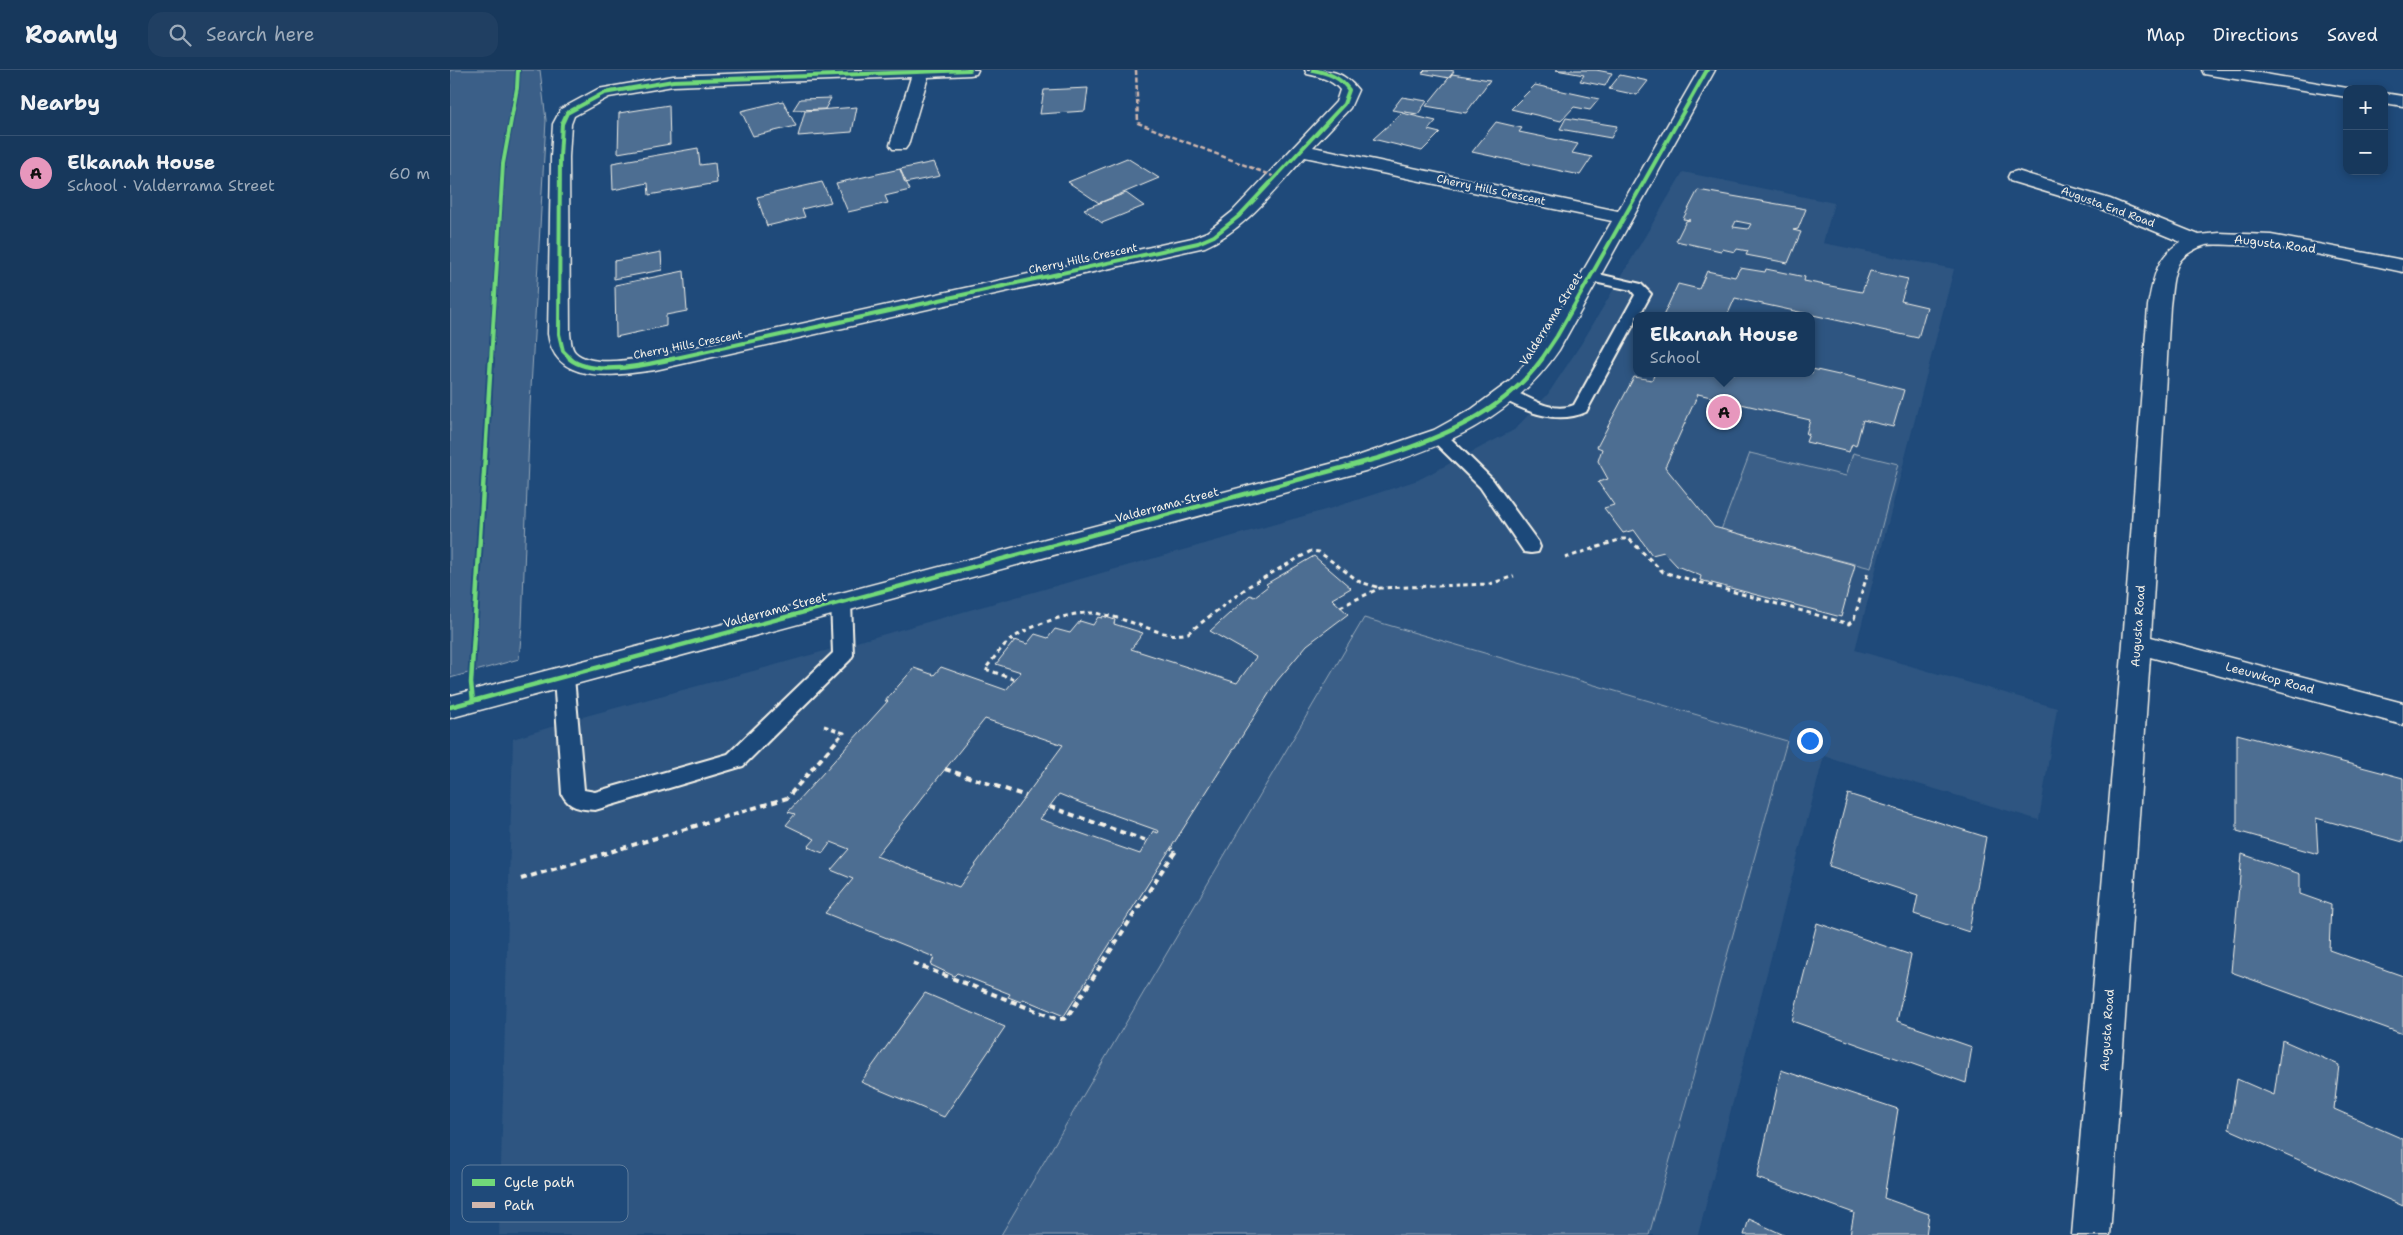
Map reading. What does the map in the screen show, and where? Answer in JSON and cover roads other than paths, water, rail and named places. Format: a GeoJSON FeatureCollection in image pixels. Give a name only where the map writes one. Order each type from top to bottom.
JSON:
{"type":"FeatureCollection","features":[{"type":"Feature","properties":{"kind":"street","name":"Cherry Hills Crescent"},"geometry":{"type":"LineString","coordinates":[[970,70],[673,81],[604,93],[567,113],[562,124],[560,157],[559,334],[561,346],[567,357],[584,366],[614,368],[655,364],[1182,248],[1214,236],[1239,216],[1344,104],[1349,90],[1345,83],[1330,74],[1312,70]]}},
{"type":"Feature","properties":{"kind":"street","name":"Valderrama Street"},"geometry":{"type":"LineString","coordinates":[[450,707],[1347,468],[1408,450],[1439,437],[1473,419],[1507,394],[1520,384],[1538,363],[1590,277],[1707,70]]}},
{"type":"Feature","properties":{"kind":"street"},"geometry":{"type":"LineString","coordinates":[[2210,70],[2343,91]]}},
{"type":"Feature","properties":{"kind":"street"},"geometry":{"type":"LineString","coordinates":[[898,145],[921,72]]}},
{"type":"Feature","properties":{"kind":"street"},"geometry":{"type":"LineString","coordinates":[[2388,99],[2403,101]]}},
{"type":"Feature","properties":{"kind":"street","name":"Cherry Hills Crescent"},"geometry":{"type":"LineString","coordinates":[[1299,150],[1624,218]]}},
{"type":"Feature","properties":{"kind":"street","name":"Augusta End Road"},"geometry":{"type":"LineString","coordinates":[[2018,177],[2103,203],[2197,241]]}},
{"type":"Feature","properties":{"kind":"street","name":"Augusta Road"},"geometry":{"type":"LineString","coordinates":[[2091,1235],[2137,643],[2159,306],[2172,257],[2197,241],[2244,239],[2289,244],[2403,266]]}},
{"type":"Feature","properties":{"kind":"street","name":"Leeuwkop Road"},"geometry":{"type":"LineString","coordinates":[[2137,643],[2403,714]]}},
{"type":"Feature","properties":{"kind":"lane"},"geometry":{"type":"LineString","coordinates":[[1590,277],[1636,288],[1643,294],[1633,312]]}},
{"type":"Feature","properties":{"kind":"lane"},"geometry":{"type":"LineString","coordinates":[[1507,394],[1517,400],[1560,414],[1572,413],[1580,408],[1633,312]]}},
{"type":"Feature","properties":{"kind":"lane"},"geometry":{"type":"LineString","coordinates":[[1439,437],[1486,483],[1531,547]]}},
{"type":"Feature","properties":{"kind":"lane"},"geometry":{"type":"LineString","coordinates":[[564,677],[573,794],[580,800],[596,801],[735,760],[843,654],[841,602]]}},
{"type":"Feature","properties":{"kind":"place","name":"Elkanah House"},"geometry":{"type":"Point","coordinates":[1724,412]}}]}
